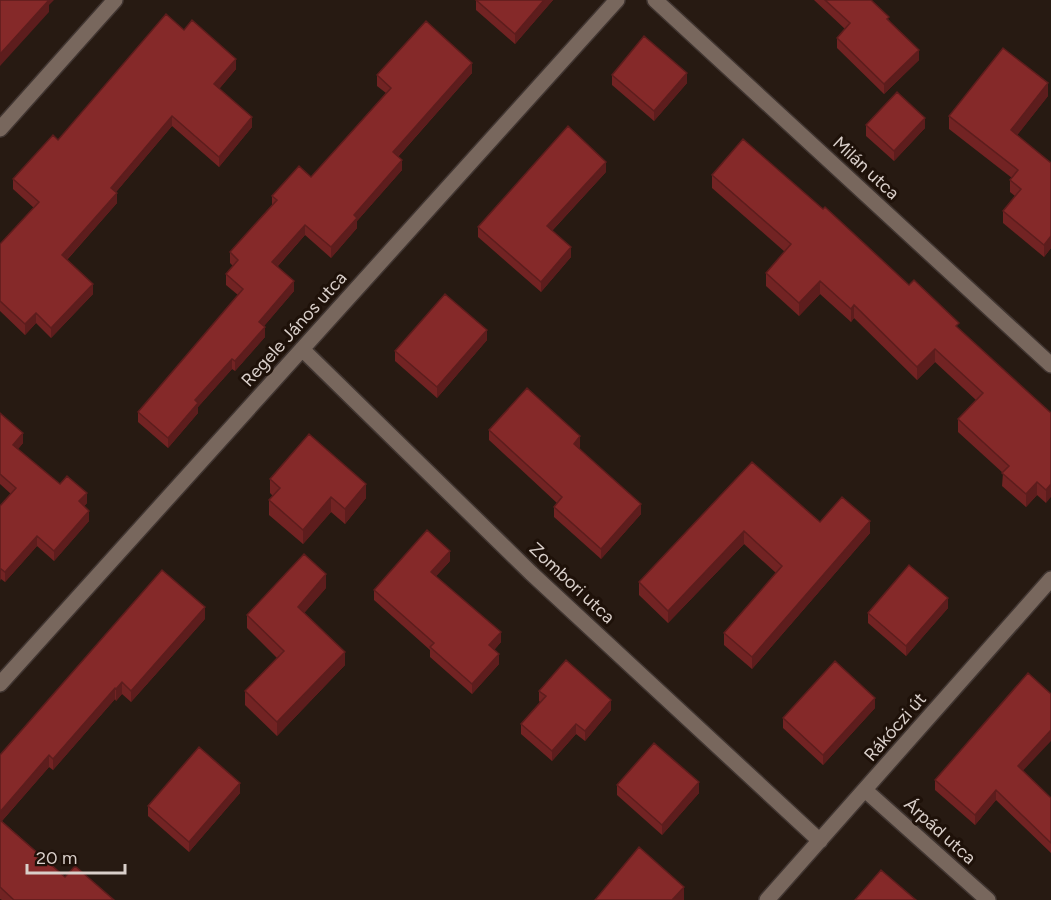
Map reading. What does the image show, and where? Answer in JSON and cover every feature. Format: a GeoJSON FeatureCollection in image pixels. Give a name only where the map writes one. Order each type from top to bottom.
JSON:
{"type":"FeatureCollection","features":[{"type":"Feature","properties":{"kind":"street"},"geometry":{"type":"LineString","coordinates":[[0,129],[115,0]]}},
{"type":"Feature","properties":{"kind":"street","name":"Regele János utca"},"geometry":{"type":"LineString","coordinates":[[0,684],[617,0]]}},
{"type":"Feature","properties":{"kind":"street","name":"Milán utca"},"geometry":{"type":"LineString","coordinates":[[654,0],[1051,365]]}},
{"type":"Feature","properties":{"kind":"street","name":"Zombori utca"},"geometry":{"type":"LineString","coordinates":[[302,349],[531,573],[820,841]]}},
{"type":"Feature","properties":{"kind":"street","name":"Rákóczi út"},"geometry":{"type":"LineString","coordinates":[[767,900],[1051,579]]}},
{"type":"Feature","properties":{"kind":"street","name":"Árpád utca"},"geometry":{"type":"LineString","coordinates":[[865,790],[988,900]]}},
{"type":"Feature","properties":{"kind":"building"},"geometry":{"type":"Polygon","coordinates":[[[0,0],[49,0],[0,54],[0,0]]]}},
{"type":"Feature","properties":{"kind":"building"},"geometry":{"type":"Polygon","coordinates":[[[476,0],[544,0],[515,34],[476,0]]]}},
{"type":"Feature","properties":{"kind":"building"},"geometry":{"type":"Polygon","coordinates":[[[825,0],[871,0],[919,50],[884,84],[837,38],[850,23],[825,0]]]}},
{"type":"Feature","properties":{"kind":"building"},"geometry":{"type":"Polygon","coordinates":[[[166,14],[184,30],[192,20],[236,59],[214,84],[252,117],[219,157],[172,116],[111,188],[117,193],[62,255],[93,284],[51,328],[36,313],[25,324],[0,301],[0,244],[39,202],[13,179],[53,135],[58,140],[166,14]]]}},
{"type":"Feature","properties":{"kind":"building"},"geometry":{"type":"Polygon","coordinates":[[[426,21],[472,63],[393,152],[402,160],[354,215],[357,218],[331,247],[305,225],[272,262],[294,281],[259,322],[265,327],[235,361],[232,359],[195,400],[198,403],[168,438],[138,412],[243,289],[226,274],[238,260],[230,252],[277,200],[272,196],[299,166],[311,177],[391,88],[377,75],[426,21]]]}},
{"type":"Feature","properties":{"kind":"building"},"geometry":{"type":"Polygon","coordinates":[[[644,36],[687,73],[654,111],[612,75],[644,36]]]}},
{"type":"Feature","properties":{"kind":"building"},"geometry":{"type":"Polygon","coordinates":[[[1003,48],[1048,83],[1011,130],[1051,163],[1051,236],[1044,245],[1003,211],[1021,189],[1010,180],[1018,170],[949,116],[1003,48]]]}},
{"type":"Feature","properties":{"kind":"building"},"geometry":{"type":"Polygon","coordinates":[[[897,92],[925,118],[894,151],[866,125],[897,92]]]}},
{"type":"Feature","properties":{"kind":"building"},"geometry":{"type":"Polygon","coordinates":[[[568,126],[606,162],[547,226],[571,247],[541,282],[478,227],[568,126]]]}},
{"type":"Feature","properties":{"kind":"building"},"geometry":{"type":"Polygon","coordinates":[[[743,139],[823,209],[825,207],[909,285],[914,280],[959,323],[956,326],[1051,413],[1051,484],[1046,490],[1037,482],[1026,494],[1002,473],[1009,466],[958,419],[983,393],[935,349],[917,367],[854,305],[851,309],[820,281],[799,303],[766,273],[791,244],[712,175],[743,139]]]}},
{"type":"Feature","properties":{"kind":"building"},"geometry":{"type":"Polygon","coordinates":[[[445,294],[487,330],[437,387],[395,351],[445,294]]]}},
{"type":"Feature","properties":{"kind":"building"},"geometry":{"type":"Polygon","coordinates":[[[527,388],[580,436],[574,444],[641,504],[601,549],[554,507],[562,497],[489,430],[527,388]]]}},
{"type":"Feature","properties":{"kind":"building"},"geometry":{"type":"Polygon","coordinates":[[[0,413],[23,433],[13,445],[60,484],[67,476],[87,493],[79,501],[89,511],[54,551],[37,536],[5,572],[0,570],[0,506],[16,488],[0,474],[0,413]]]}},
{"type":"Feature","properties":{"kind":"building"},"geometry":{"type":"Polygon","coordinates":[[[309,434],[366,484],[345,509],[331,497],[303,530],[269,500],[280,488],[270,479],[309,434]]]}},
{"type":"Feature","properties":{"kind":"building"},"geometry":{"type":"Polygon","coordinates":[[[752,462],[820,522],[842,497],[870,521],[752,657],[724,633],[782,566],[744,531],[668,611],[639,582],[752,462]]]}},
{"type":"Feature","properties":{"kind":"building"},"geometry":{"type":"Polygon","coordinates":[[[427,530],[450,551],[431,572],[501,632],[489,645],[499,654],[472,684],[430,647],[434,643],[374,590],[427,530]]]}},
{"type":"Feature","properties":{"kind":"building"},"geometry":{"type":"Polygon","coordinates":[[[304,554],[326,574],[298,607],[345,652],[277,722],[245,691],[284,651],[247,615],[304,554]]]}},
{"type":"Feature","properties":{"kind":"building"},"geometry":{"type":"Polygon","coordinates":[[[909,565],[948,598],[906,646],[868,613],[909,565]]]}},
{"type":"Feature","properties":{"kind":"building"},"geometry":{"type":"Polygon","coordinates":[[[162,570],[205,607],[131,691],[122,682],[115,688],[53,759],[49,755],[0,812],[0,755],[162,570]]]}},
{"type":"Feature","properties":{"kind":"building"},"geometry":{"type":"Polygon","coordinates":[[[566,660],[611,700],[585,731],[576,724],[552,751],[521,724],[546,696],[539,691],[566,660]]]}},
{"type":"Feature","properties":{"kind":"building"},"geometry":{"type":"Polygon","coordinates":[[[835,661],[875,698],[823,755],[783,718],[835,661]]]}},
{"type":"Feature","properties":{"kind":"building"},"geometry":{"type":"Polygon","coordinates":[[[1028,673],[1051,694],[1051,730],[1018,766],[1051,798],[1051,843],[996,790],[975,815],[935,780],[1028,673]]]}},
{"type":"Feature","properties":{"kind":"building"},"geometry":{"type":"Polygon","coordinates":[[[654,743],[699,782],[662,825],[617,785],[654,743]]]}},
{"type":"Feature","properties":{"kind":"building"},"geometry":{"type":"Polygon","coordinates":[[[199,747],[240,783],[189,842],[148,806],[199,747]]]}},
{"type":"Feature","properties":{"kind":"building"},"geometry":{"type":"Polygon","coordinates":[[[0,820],[65,877],[75,866],[114,900],[14,900],[0,887],[0,820]]]}},
{"type":"Feature","properties":{"kind":"building"},"geometry":{"type":"Polygon","coordinates":[[[639,847],[684,887],[672,900],[595,900],[639,847]]]}},
{"type":"Feature","properties":{"kind":"building"},"geometry":{"type":"Polygon","coordinates":[[[881,870],[916,900],[855,900],[881,870]]]}}]}
